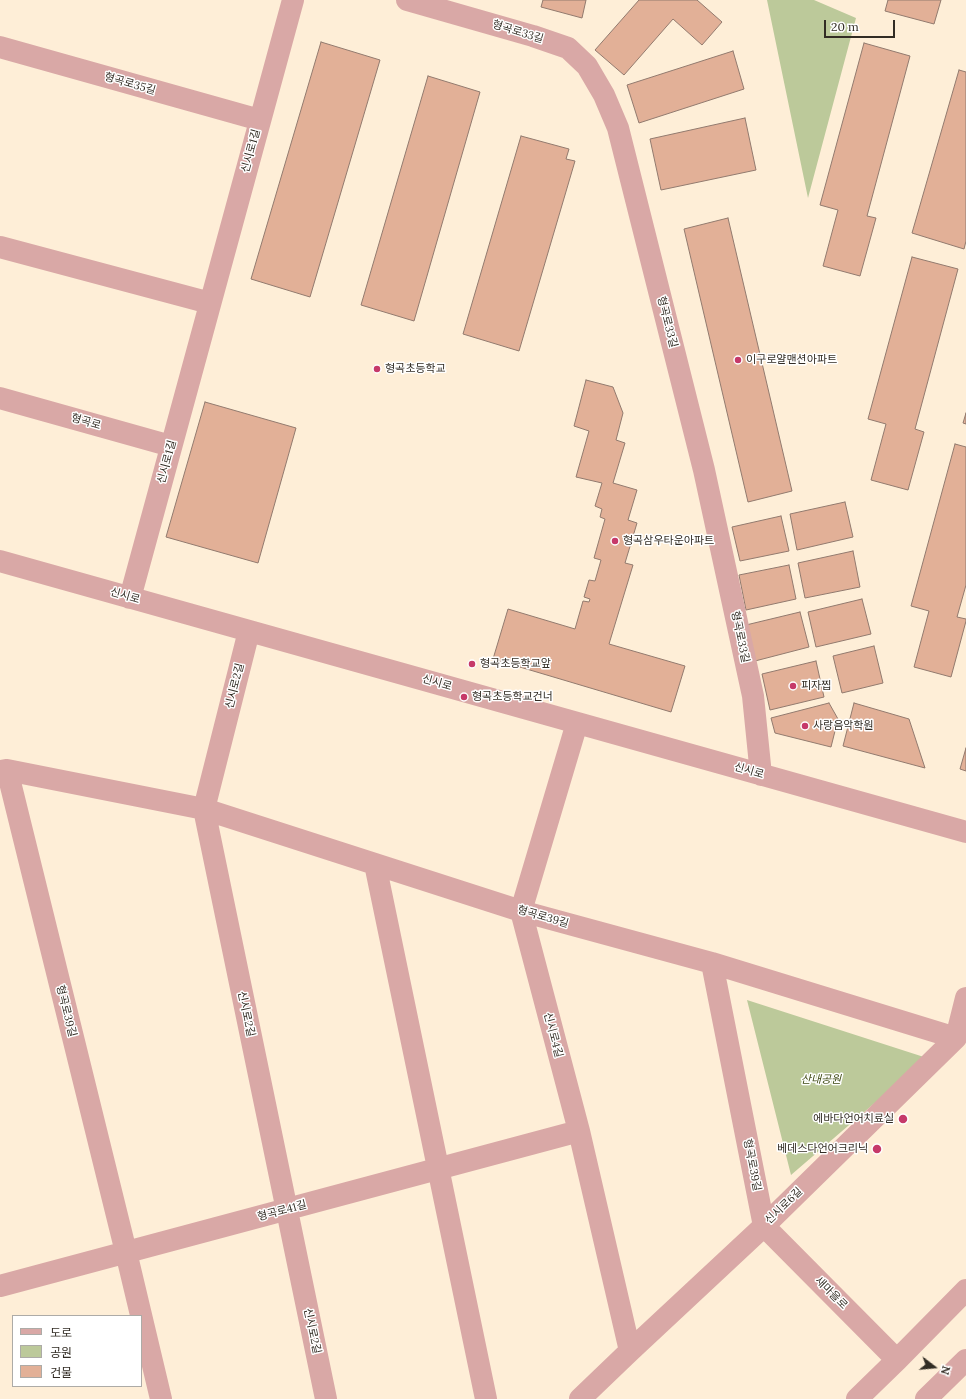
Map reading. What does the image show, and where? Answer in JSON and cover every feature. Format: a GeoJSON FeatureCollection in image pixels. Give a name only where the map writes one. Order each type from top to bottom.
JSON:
{"type":"FeatureCollection","features":[{"type":"Feature","properties":{"kind":"street","name":"신시로1길"},"geometry":{"type":"LineString","coordinates":[[130,598],[293,0]]}},
{"type":"Feature","properties":{"kind":"street","name":"형곡로33길"},"geometry":{"type":"LineString","coordinates":[[407,0],[533,36],[568,48],[587,66],[604,95],[618,128],[704,470],[753,696],[762,775]]}},
{"type":"Feature","properties":{"kind":"street","name":"형곡로35길"},"geometry":{"type":"LineString","coordinates":[[0,47],[260,120]]}},
{"type":"Feature","properties":{"kind":"street"},"geometry":{"type":"LineString","coordinates":[[0,247],[210,303]]}},
{"type":"Feature","properties":{"kind":"street","name":"형곡로"},"geometry":{"type":"LineString","coordinates":[[0,398],[171,446]]}},
{"type":"Feature","properties":{"kind":"street","name":"신시로"},"geometry":{"type":"LineString","coordinates":[[0,561],[966,832]]}},
{"type":"Feature","properties":{"kind":"street","name":"신시로2길"},"geometry":{"type":"LineString","coordinates":[[249,631],[204,809],[326,1399]]}},
{"type":"Feature","properties":{"kind":"street"},"geometry":{"type":"LineString","coordinates":[[521,911],[577,723]]}},
{"type":"Feature","properties":{"kind":"street","name":"형곡로39길"},"geometry":{"type":"LineString","coordinates":[[126,1252],[3,771],[204,809],[521,911],[712,963],[956,1038]]}},
{"type":"Feature","properties":{"kind":"street"},"geometry":{"type":"LineString","coordinates":[[375,864],[486,1399]]}},
{"type":"Feature","properties":{"kind":"street","name":"신시로4길"},"geometry":{"type":"LineString","coordinates":[[521,911],[579,1131],[630,1351]]}},
{"type":"Feature","properties":{"kind":"street","name":"형곡로39길"},"geometry":{"type":"LineString","coordinates":[[712,963],[764,1226]]}},
{"type":"Feature","properties":{"kind":"street"},"geometry":{"type":"LineString","coordinates":[[956,1038],[966,998]]}},
{"type":"Feature","properties":{"kind":"street","name":"신시로6길"},"geometry":{"type":"LineString","coordinates":[[580,1399],[764,1226],[956,1038]]}},
{"type":"Feature","properties":{"kind":"street","name":"형곡로41길"},"geometry":{"type":"LineString","coordinates":[[0,1286],[579,1131]]}},
{"type":"Feature","properties":{"kind":"street","name":"새마을로"},"geometry":{"type":"LineString","coordinates":[[764,1226],[897,1360]]}},
{"type":"Feature","properties":{"kind":"street"},"geometry":{"type":"LineString","coordinates":[[126,1252],[141,1315]]}},
{"type":"Feature","properties":{"kind":"street"},"geometry":{"type":"LineString","coordinates":[[856,1399],[966,1290]]}},
{"type":"Feature","properties":{"kind":"street"},"geometry":{"type":"LineString","coordinates":[[142,1319],[161,1399]]}},
{"type":"Feature","properties":{"kind":"street"},"geometry":{"type":"LineString","coordinates":[[926,1399],[966,1360]]}},
{"type":"Feature","properties":{"kind":"green space"},"geometry":{"type":"Polygon","coordinates":[[[767,0],[814,0],[856,18],[808,198],[767,0]]]}},
{"type":"Feature","properties":{"kind":"green space","name":"산내공원"},"geometry":{"type":"Polygon","coordinates":[[[747,1000],[927,1058],[791,1175],[747,1000]]]}},
{"type":"Feature","properties":{"kind":"building"},"geometry":{"type":"Polygon","coordinates":[[[543,0],[586,0],[582,18],[541,7],[543,0]]]}},
{"type":"Feature","properties":{"kind":"building"},"geometry":{"type":"Polygon","coordinates":[[[639,0],[697,0],[722,22],[702,45],[673,19],[624,75],[595,50],[639,0]]]}},
{"type":"Feature","properties":{"kind":"building"},"geometry":{"type":"Polygon","coordinates":[[[888,0],[941,0],[934,24],[885,11],[888,0]]]}},
{"type":"Feature","properties":{"kind":"building"},"geometry":{"type":"Polygon","coordinates":[[[321,42],[380,60],[310,297],[251,279],[321,42]]]}},
{"type":"Feature","properties":{"kind":"building"},"geometry":{"type":"Polygon","coordinates":[[[864,43],[910,56],[867,216],[876,218],[860,276],[823,266],[838,210],[820,205],[864,43]]]}},
{"type":"Feature","properties":{"kind":"building"},"geometry":{"type":"Polygon","coordinates":[[[733,51],[744,89],[639,123],[627,85],[733,51]]]}},
{"type":"Feature","properties":{"kind":"building"},"geometry":{"type":"Polygon","coordinates":[[[959,70],[966,72],[966,241],[964,249],[912,233],[959,70]]]}},
{"type":"Feature","properties":{"kind":"building"},"geometry":{"type":"Polygon","coordinates":[[[428,76],[480,92],[414,321],[361,305],[428,76]]]}},
{"type":"Feature","properties":{"kind":"building"},"geometry":{"type":"Polygon","coordinates":[[[745,118],[756,170],[661,190],[650,139],[745,118]]]}},
{"type":"Feature","properties":{"kind":"building"},"geometry":{"type":"Polygon","coordinates":[[[521,136],[569,149],[566,159],[575,161],[519,351],[463,334],[521,136]]]}},
{"type":"Feature","properties":{"kind":"building","name":"이구로얄맨션아파트"},"geometry":{"type":"Polygon","coordinates":[[[728,218],[792,491],[748,502],[684,229],[728,218]]]}},
{"type":"Feature","properties":{"kind":"building"},"geometry":{"type":"Polygon","coordinates":[[[912,257],[958,269],[915,429],[924,432],[908,490],[871,480],[886,424],[868,419],[912,257]]]}},
{"type":"Feature","properties":{"kind":"building","name":"형곡삼우타운아파트"},"geometry":{"type":"Polygon","coordinates":[[[586,380],[613,387],[623,413],[616,440],[625,443],[613,483],[637,490],[628,520],[637,523],[625,563],[633,565],[609,644],[685,666],[671,712],[493,659],[508,609],[575,629],[583,601],[589,602],[590,599],[584,597],[589,580],[595,581],[601,560],[594,558],[605,519],[600,517],[602,509],[595,506],[602,483],[576,477],[589,431],[574,426],[586,380]]]}},
{"type":"Feature","properties":{"kind":"building"},"geometry":{"type":"Polygon","coordinates":[[[205,402],[296,428],[258,563],[166,537],[205,402]]]}},
{"type":"Feature","properties":{"kind":"building"},"geometry":{"type":"Polygon","coordinates":[[[966,413],[966,424],[963,423],[966,413]]]}},
{"type":"Feature","properties":{"kind":"building"},"geometry":{"type":"Polygon","coordinates":[[[955,444],[966,447],[966,585],[957,617],[966,619],[966,621],[951,677],[914,667],[929,611],[911,606],[955,444]]]}},
{"type":"Feature","properties":{"kind":"building"},"geometry":{"type":"Polygon","coordinates":[[[845,502],[853,537],[797,550],[790,514],[845,502]]]}},
{"type":"Feature","properties":{"kind":"building"},"geometry":{"type":"Polygon","coordinates":[[[781,516],[789,551],[740,561],[732,527],[781,516]]]}},
{"type":"Feature","properties":{"kind":"building"},"geometry":{"type":"Polygon","coordinates":[[[853,551],[860,587],[805,598],[798,563],[853,551]]]}},
{"type":"Feature","properties":{"kind":"building"},"geometry":{"type":"Polygon","coordinates":[[[789,565],[796,599],[746,610],[739,575],[789,565]]]}},
{"type":"Feature","properties":{"kind":"building"},"geometry":{"type":"Polygon","coordinates":[[[862,599],[871,634],[816,647],[808,612],[862,599]]]}},
{"type":"Feature","properties":{"kind":"building"},"geometry":{"type":"Polygon","coordinates":[[[800,612],[809,647],[755,661],[746,625],[800,612]]]}},
{"type":"Feature","properties":{"kind":"building"},"geometry":{"type":"Polygon","coordinates":[[[874,646],[883,683],[842,693],[833,656],[874,646]]]}},
{"type":"Feature","properties":{"kind":"building","name":"피자찝"},"geometry":{"type":"Polygon","coordinates":[[[816,661],[824,697],[770,710],[762,674],[816,661]]]}},
{"type":"Feature","properties":{"kind":"building","name":"사랑음악학원"},"geometry":{"type":"Polygon","coordinates":[[[829,703],[838,719],[831,747],[775,733],[771,718],[829,703]]]}},
{"type":"Feature","properties":{"kind":"building"},"geometry":{"type":"Polygon","coordinates":[[[854,703],[909,719],[925,768],[843,746],[854,703]]]}},
{"type":"Feature","properties":{"kind":"building"},"geometry":{"type":"Polygon","coordinates":[[[966,748],[966,771],[960,769],[966,748]]]}},
{"type":"Feature","properties":{"kind":"place","name":"이구로얄맨션아파트"},"geometry":{"type":"Point","coordinates":[738,360]}},
{"type":"Feature","properties":{"kind":"place","name":"형곡초등학교"},"geometry":{"type":"Point","coordinates":[377,369]}},
{"type":"Feature","properties":{"kind":"place","name":"형곡삼우타운아파트"},"geometry":{"type":"Point","coordinates":[615,541]}},
{"type":"Feature","properties":{"kind":"place","name":"형곡초등학교앞"},"geometry":{"type":"Point","coordinates":[472,664]}},
{"type":"Feature","properties":{"kind":"place","name":"피자찝"},"geometry":{"type":"Point","coordinates":[793,686]}},
{"type":"Feature","properties":{"kind":"place","name":"형곡초등학교건너"},"geometry":{"type":"Point","coordinates":[464,697]}},
{"type":"Feature","properties":{"kind":"place","name":"사랑음악학원"},"geometry":{"type":"Point","coordinates":[805,726]}},
{"type":"Feature","properties":{"kind":"place","name":"에바다언어치료실"},"geometry":{"type":"Point","coordinates":[903,1119]}},
{"type":"Feature","properties":{"kind":"place","name":"베데스다언어크리닉"},"geometry":{"type":"Point","coordinates":[877,1149]}}]}
